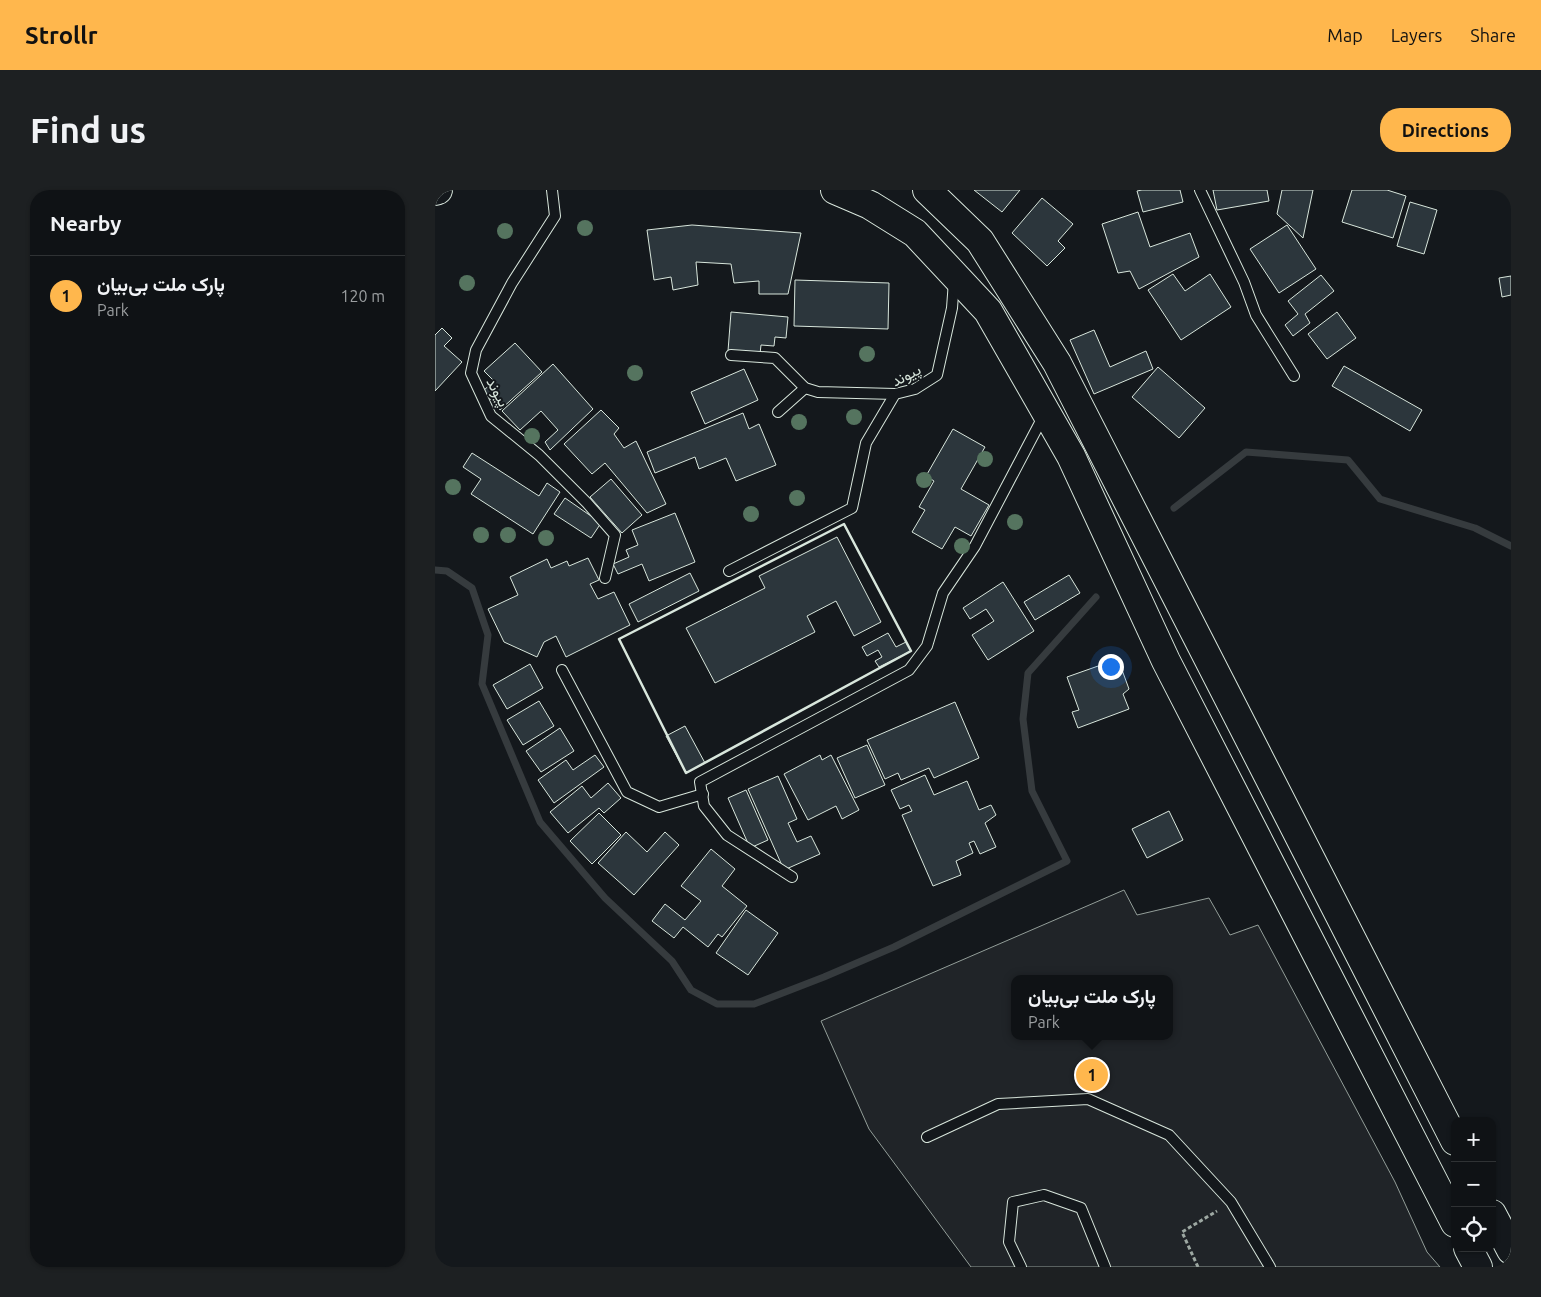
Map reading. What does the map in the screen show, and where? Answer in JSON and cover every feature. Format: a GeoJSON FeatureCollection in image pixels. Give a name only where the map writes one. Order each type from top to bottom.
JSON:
{"type":"FeatureCollection","features":[{"type":"Feature","properties":{"kind":"main road"},"geometry":{"type":"LineString","coordinates":[[835,190],[870,205],[915,233],[988,311],[1071,456],[1166,661],[1451,1215]]}},
{"type":"Feature","properties":{"kind":"main road"},"geometry":{"type":"LineString","coordinates":[[927,190],[980,241],[1057,363],[1451,1133]]}},
{"type":"Feature","properties":{"kind":"main road"},"geometry":{"type":"LineString","coordinates":[[1166,661],[1201,646]]}},
{"type":"Feature","properties":{"kind":"main road"},"geometry":{"type":"LineString","coordinates":[[1496,1222],[1511,1250]]}},
{"type":"Feature","properties":{"kind":"lane","name":"پیوند"},"geometry":{"type":"LineString","coordinates":[[552,190],[555,216],[512,282],[476,350],[471,374],[491,416],[539,455],[587,502],[615,535],[605,578]]}},
{"type":"Feature","properties":{"kind":"lane"},"geometry":{"type":"LineString","coordinates":[[1200,190],[1244,282],[1256,315],[1294,376]]}},
{"type":"Feature","properties":{"kind":"lane","name":"پیوند"},"geometry":{"type":"LineString","coordinates":[[729,570],[852,508],[866,443],[895,394],[915,389],[937,375],[952,308],[955,276]]}},
{"type":"Feature","properties":{"kind":"lane"},"geometry":{"type":"LineString","coordinates":[[731,355],[775,358],[805,388],[818,392],[895,394]]}},
{"type":"Feature","properties":{"kind":"lane"},"geometry":{"type":"LineString","coordinates":[[778,412],[805,388]]}},
{"type":"Feature","properties":{"kind":"lane"},"geometry":{"type":"LineString","coordinates":[[792,877],[727,835],[704,806],[700,782],[909,670],[927,646],[943,594],[975,546],[1046,412]]}},
{"type":"Feature","properties":{"kind":"lane"},"geometry":{"type":"LineString","coordinates":[[562,670],[627,792],[659,807],[703,794]]}},
{"type":"Feature","properties":{"kind":"lane"},"geometry":{"type":"LineString","coordinates":[[927,1137],[998,1104],[1087,1099],[1169,1135],[1231,1202],[1270,1267]]}},
{"type":"Feature","properties":{"kind":"lane"},"geometry":{"type":"LineString","coordinates":[[1021,1267],[1009,1242],[1013,1202],[1044,1195],[1081,1208],[1105,1267]]}},
{"type":"Feature","properties":{"kind":"path"},"geometry":{"type":"LineString","coordinates":[[1198,1267],[1182,1232],[1231,1202]]}},
{"type":"Feature","properties":{"kind":"shaded area"},"geometry":{"type":"Polygon","coordinates":[[[1124,890],[1137,915],[1209,898],[1230,935],[1258,925],[1395,1182],[1427,1252],[1440,1267],[971,1267],[869,1129],[821,1021],[1124,890]]]}},
{"type":"Feature","properties":{"kind":"building"},"geometry":{"type":"Polygon","coordinates":[[[974,190],[1020,190],[1002,212],[974,190]]]}},
{"type":"Feature","properties":{"kind":"building"},"geometry":{"type":"Polygon","coordinates":[[[1180,190],[1183,202],[1143,212],[1137,191],[1180,190]]]}},
{"type":"Feature","properties":{"kind":"building"},"geometry":{"type":"Polygon","coordinates":[[[1213,190],[1267,190],[1269,201],[1217,210],[1213,190]]]}},
{"type":"Feature","properties":{"kind":"building"},"geometry":{"type":"Polygon","coordinates":[[[1282,190],[1313,190],[1303,238],[1277,214],[1282,190]]]}},
{"type":"Feature","properties":{"kind":"building"},"geometry":{"type":"Polygon","coordinates":[[[1352,190],[1387,190],[1406,196],[1393,238],[1342,222],[1352,190]]]}},
{"type":"Feature","properties":{"kind":"building"},"geometry":{"type":"Polygon","coordinates":[[[1042,198],[1073,224],[1058,241],[1065,248],[1047,266],[1012,233],[1042,198]]]}},
{"type":"Feature","properties":{"kind":"building"},"geometry":{"type":"Polygon","coordinates":[[[1410,202],[1437,210],[1424,254],[1397,246],[1410,202]]]}},
{"type":"Feature","properties":{"kind":"building"},"geometry":{"type":"Polygon","coordinates":[[[1138,212],[1150,247],[1190,233],[1199,257],[1139,289],[1130,271],[1118,273],[1102,224],[1138,212]]]}},
{"type":"Feature","properties":{"kind":"building"},"geometry":{"type":"Polygon","coordinates":[[[692,225],[801,233],[788,294],[759,294],[759,281],[734,283],[731,264],[696,262],[698,285],[673,290],[671,277],[654,280],[647,230],[692,225]]]}},
{"type":"Feature","properties":{"kind":"building"},"geometry":{"type":"Polygon","coordinates":[[[1287,225],[1316,269],[1279,293],[1250,249],[1287,225]]]}},
{"type":"Feature","properties":{"kind":"building"},"geometry":{"type":"Polygon","coordinates":[[[1173,274],[1185,291],[1210,274],[1231,307],[1181,340],[1148,290],[1173,274]]]}},
{"type":"Feature","properties":{"kind":"building"},"geometry":{"type":"Polygon","coordinates":[[[1321,275],[1334,291],[1305,314],[1310,323],[1293,336],[1285,325],[1298,314],[1288,301],[1321,275]]]}},
{"type":"Feature","properties":{"kind":"building"},"geometry":{"type":"Polygon","coordinates":[[[1511,276],[1511,295],[1502,297],[1499,278],[1511,276]]]}},
{"type":"Feature","properties":{"kind":"building"},"geometry":{"type":"Polygon","coordinates":[[[795,280],[889,283],[888,329],[794,326],[795,280]]]}},
{"type":"Feature","properties":{"kind":"building"},"geometry":{"type":"Polygon","coordinates":[[[731,312],[788,317],[786,338],[775,337],[774,346],[761,345],[760,354],[728,351],[731,312]]]}},
{"type":"Feature","properties":{"kind":"building"},"geometry":{"type":"Polygon","coordinates":[[[1337,312],[1356,338],[1327,359],[1308,334],[1337,312]]]}},
{"type":"Feature","properties":{"kind":"building"},"geometry":{"type":"Polygon","coordinates":[[[442,328],[452,338],[444,346],[462,362],[435,391],[435,335],[442,328]]]}},
{"type":"Feature","properties":{"kind":"building"},"geometry":{"type":"Polygon","coordinates":[[[1094,330],[1110,367],[1146,351],[1153,369],[1094,394],[1070,340],[1094,330]]]}},
{"type":"Feature","properties":{"kind":"building"},"geometry":{"type":"Polygon","coordinates":[[[515,343],[542,372],[500,410],[483,391],[494,381],[484,371],[515,343]]]}},
{"type":"Feature","properties":{"kind":"building"},"geometry":{"type":"Polygon","coordinates":[[[553,364],[593,409],[550,450],[545,442],[558,430],[541,411],[520,430],[502,411],[553,364]]]}},
{"type":"Feature","properties":{"kind":"building"},"geometry":{"type":"Polygon","coordinates":[[[1344,366],[1422,410],[1410,431],[1332,386],[1344,366]]]}},
{"type":"Feature","properties":{"kind":"building"},"geometry":{"type":"Polygon","coordinates":[[[1158,367],[1205,408],[1179,438],[1132,397],[1158,367]]]}},
{"type":"Feature","properties":{"kind":"building"},"geometry":{"type":"Polygon","coordinates":[[[744,369],[758,400],[705,424],[691,392],[744,369]]]}},
{"type":"Feature","properties":{"kind":"building"},"geometry":{"type":"Polygon","coordinates":[[[601,410],[619,428],[614,434],[624,448],[636,441],[666,504],[647,513],[605,463],[592,474],[564,444],[601,410]]]}},
{"type":"Feature","properties":{"kind":"building"},"geometry":{"type":"Polygon","coordinates":[[[743,413],[749,429],[759,424],[776,465],[736,481],[726,458],[699,469],[695,457],[655,473],[647,452],[743,413]]]}},
{"type":"Feature","properties":{"kind":"building"},"geometry":{"type":"Polygon","coordinates":[[[953,429],[985,447],[961,489],[989,505],[971,536],[955,527],[942,549],[912,532],[925,510],[919,507],[934,481],[926,476],[953,429]]]}},
{"type":"Feature","properties":{"kind":"building"},"geometry":{"type":"Polygon","coordinates":[[[472,453],[539,496],[547,483],[560,492],[533,534],[471,494],[481,479],[463,467],[472,453]]]}},
{"type":"Feature","properties":{"kind":"building"},"geometry":{"type":"Polygon","coordinates":[[[611,479],[642,515],[622,533],[590,497],[611,479]]]}},
{"type":"Feature","properties":{"kind":"building"},"geometry":{"type":"Polygon","coordinates":[[[565,498],[601,523],[591,538],[554,514],[565,498]]]}},
{"type":"Feature","properties":{"kind":"building"},"geometry":{"type":"Polygon","coordinates":[[[675,513],[695,562],[649,581],[642,564],[618,574],[613,564],[629,557],[626,550],[638,545],[632,530],[675,513]]]}},
{"type":"Feature","properties":{"kind":"building"},"geometry":{"type":"Polygon","coordinates":[[[837,537],[881,622],[854,636],[836,601],[807,616],[815,632],[715,683],[686,628],[765,588],[759,576],[837,537]]]}},
{"type":"Feature","properties":{"kind":"building"},"geometry":{"type":"Polygon","coordinates":[[[588,558],[599,580],[590,584],[598,599],[614,592],[630,625],[566,657],[556,636],[544,642],[537,657],[504,642],[488,609],[518,595],[510,577],[547,559],[551,568],[567,561],[569,566],[588,558]]]}},
{"type":"Feature","properties":{"kind":"building"},"geometry":{"type":"Polygon","coordinates":[[[690,573],[699,591],[638,622],[629,604],[690,573]]]}},
{"type":"Feature","properties":{"kind":"building"},"geometry":{"type":"Polygon","coordinates":[[[1069,575],[1080,593],[1035,620],[1024,602],[1069,575]]]}},
{"type":"Feature","properties":{"kind":"building"},"geometry":{"type":"Polygon","coordinates":[[[1003,582],[1034,631],[988,660],[972,635],[994,621],[986,609],[970,619],[963,608],[1003,582]]]}},
{"type":"Feature","properties":{"kind":"building"},"geometry":{"type":"Polygon","coordinates":[[[888,633],[896,647],[906,642],[911,651],[879,667],[875,661],[882,657],[878,650],[867,656],[862,647],[888,633]]]}},
{"type":"Feature","properties":{"kind":"building"},"geometry":{"type":"Polygon","coordinates":[[[1118,659],[1129,689],[1123,694],[1129,709],[1078,728],[1072,712],[1079,710],[1067,677],[1118,659]]]}},
{"type":"Feature","properties":{"kind":"building"},"geometry":{"type":"Polygon","coordinates":[[[530,664],[543,688],[507,709],[493,685],[530,664]]]}},
{"type":"Feature","properties":{"kind":"building"},"geometry":{"type":"Polygon","coordinates":[[[539,701],[554,726],[523,745],[507,720],[539,701]]]}},
{"type":"Feature","properties":{"kind":"building"},"geometry":{"type":"Polygon","coordinates":[[[955,702],[979,758],[934,778],[929,768],[901,780],[898,773],[885,779],[867,740],[955,702]]]}},
{"type":"Feature","properties":{"kind":"building"},"geometry":{"type":"Polygon","coordinates":[[[685,726],[705,763],[686,773],[666,736],[685,726]]]}},
{"type":"Feature","properties":{"kind":"building"},"geometry":{"type":"Polygon","coordinates":[[[560,728],[574,751],[541,772],[526,751],[560,728]]]}},
{"type":"Feature","properties":{"kind":"building"},"geometry":{"type":"Polygon","coordinates":[[[867,745],[885,785],[855,798],[837,758],[867,745]]]}},
{"type":"Feature","properties":{"kind":"building"},"geometry":{"type":"Polygon","coordinates":[[[595,755],[604,767],[554,803],[538,780],[566,760],[573,770],[595,755]]]}},
{"type":"Feature","properties":{"kind":"building"},"geometry":{"type":"Polygon","coordinates":[[[820,755],[822,760],[831,755],[859,810],[842,819],[836,806],[808,820],[784,774],[820,755]]]}},
{"type":"Feature","properties":{"kind":"building"},"geometry":{"type":"Polygon","coordinates":[[[925,775],[934,795],[967,781],[979,810],[991,805],[996,815],[985,823],[996,847],[980,854],[974,841],[969,843],[973,853],[956,861],[961,875],[933,886],[902,815],[912,811],[909,805],[900,809],[891,790],[925,775]]]}},
{"type":"Feature","properties":{"kind":"building"},"geometry":{"type":"Polygon","coordinates":[[[778,776],[797,819],[788,823],[797,842],[811,836],[820,854],[784,870],[748,789],[778,776]]]}},
{"type":"Feature","properties":{"kind":"building"},"geometry":{"type":"Polygon","coordinates":[[[608,783],[621,798],[604,813],[599,808],[568,833],[550,812],[582,786],[591,798],[608,783]]]}},
{"type":"Feature","properties":{"kind":"building"},"geometry":{"type":"Polygon","coordinates":[[[746,790],[768,840],[750,848],[728,798],[746,790]]]}},
{"type":"Feature","properties":{"kind":"building"},"geometry":{"type":"Polygon","coordinates":[[[1169,811],[1183,840],[1147,858],[1132,829],[1169,811]]]}},
{"type":"Feature","properties":{"kind":"building"},"geometry":{"type":"Polygon","coordinates":[[[599,813],[621,835],[592,864],[570,841],[599,813]]]}},
{"type":"Feature","properties":{"kind":"building"},"geometry":{"type":"Polygon","coordinates":[[[626,832],[647,852],[665,832],[679,845],[634,895],[598,863],[626,832]]]}},
{"type":"Feature","properties":{"kind":"building"},"geometry":{"type":"Polygon","coordinates":[[[711,849],[735,869],[722,886],[747,906],[722,937],[718,934],[708,947],[683,927],[674,938],[652,921],[665,904],[685,920],[701,901],[681,886],[711,849]]]}},
{"type":"Feature","properties":{"kind":"building"},"geometry":{"type":"Polygon","coordinates":[[[746,910],[778,933],[748,975],[716,953],[746,910]]]}},
{"type":"Feature","properties":{"kind":"waterway"},"geometry":{"type":"LineString","coordinates":[[1174,508],[1246,452],[1348,460],[1380,499],[1475,528],[1511,546]]}},
{"type":"Feature","properties":{"kind":"waterway"},"geometry":{"type":"LineString","coordinates":[[435,570],[447,571],[472,588],[488,635],[482,684],[540,822],[605,898],[672,961],[691,990],[717,1004],[754,1004],[824,977],[894,947],[1067,861],[1032,791],[1023,719],[1028,673],[1096,597]]}},
{"type":"Feature","properties":{"kind":"wall"},"geometry":{"type":"LineString","coordinates":[[844,524],[911,651],[686,773],[619,639],[844,524]]}},
{"type":"Feature","properties":{"kind":"place","name":"پارک ملت بی‌بیان"},"geometry":{"type":"Point","coordinates":[1092,1075]}}]}
